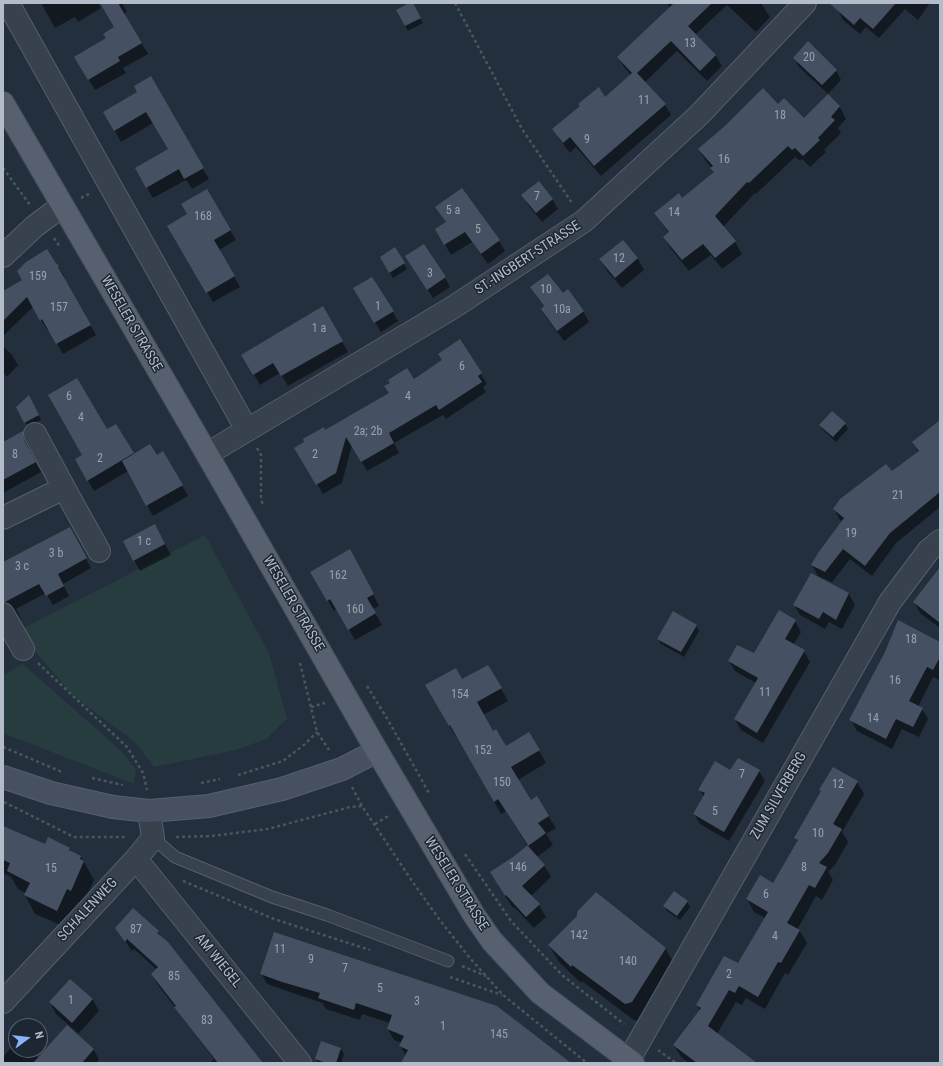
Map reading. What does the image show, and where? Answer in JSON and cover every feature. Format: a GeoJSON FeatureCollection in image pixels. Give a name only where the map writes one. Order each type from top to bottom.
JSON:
{"type":"FeatureCollection","features":[{"type":"Feature","properties":{"kind":"main road","name":"WESELER STRASSE"},"geometry":{"type":"LineString","coordinates":[[3,103],[377,751],[474,915],[492,940],[540,994],[630,1062]]}},
{"type":"Feature","properties":{"kind":"main road"},"geometry":{"type":"LineString","coordinates":[[3,777],[58,795],[113,807],[149,811],[209,806],[282,789],[342,769],[377,751]]}},
{"type":"Feature","properties":{"kind":"street"},"geometry":{"type":"LineString","coordinates":[[8,3],[247,430]]}},
{"type":"Feature","properties":{"kind":"street","name":"ST.-INGBERT-STRASSE"},"geometry":{"type":"LineString","coordinates":[[206,454],[452,308],[584,221],[700,115],[804,3]]}},
{"type":"Feature","properties":{"kind":"street"},"geometry":{"type":"LineString","coordinates":[[3,256],[35,226],[62,206]]}},
{"type":"Feature","properties":{"kind":"street"},"geometry":{"type":"LineString","coordinates":[[35,434],[98,551]]}},
{"type":"Feature","properties":{"kind":"street"},"geometry":{"type":"LineString","coordinates":[[3,518],[64,488]]}},
{"type":"Feature","properties":{"kind":"street","name":"ZUM SILVERBERG"},"geometry":{"type":"LineString","coordinates":[[630,1062],[641,1038],[890,602],[929,550],[940,541]]}},
{"type":"Feature","properties":{"kind":"street"},"geometry":{"type":"LineString","coordinates":[[3,614],[23,649]]}},
{"type":"Feature","properties":{"kind":"street"},"geometry":{"type":"LineString","coordinates":[[149,811],[153,838]]}},
{"type":"Feature","properties":{"kind":"street","name":"SCHALENWEG"},"geometry":{"type":"LineString","coordinates":[[3,1002],[136,859],[153,838]]}},
{"type":"Feature","properties":{"kind":"street","name":"AM WIEGEL"},"geometry":{"type":"LineString","coordinates":[[136,859],[300,1063]]}},
{"type":"Feature","properties":{"kind":"lane"},"geometry":{"type":"LineString","coordinates":[[153,838],[175,857],[272,897],[327,915],[448,960]]}},
{"type":"Feature","properties":{"kind":"path"},"geometry":{"type":"LineString","coordinates":[[455,3],[522,129],[584,221]]}},
{"type":"Feature","properties":{"kind":"path"},"geometry":{"type":"LineString","coordinates":[[62,206],[110,185]]}},
{"type":"Feature","properties":{"kind":"path"},"geometry":{"type":"LineString","coordinates":[[247,430],[261,455],[261,498],[264,512]]}},
{"type":"Feature","properties":{"kind":"path"},"geometry":{"type":"LineString","coordinates":[[23,649],[127,747],[143,773],[147,787],[149,811]]}},
{"type":"Feature","properties":{"kind":"path"},"geometry":{"type":"LineString","coordinates":[[367,686],[433,799]]}},
{"type":"Feature","properties":{"kind":"path"},"geometry":{"type":"LineString","coordinates":[[238,776],[283,761],[305,744],[317,732]]}},
{"type":"Feature","properties":{"kind":"path"},"geometry":{"type":"LineString","coordinates":[[3,747],[64,772]]}},
{"type":"Feature","properties":{"kind":"path"},"geometry":{"type":"LineString","coordinates":[[85,777],[127,786]]}},
{"type":"Feature","properties":{"kind":"path"},"geometry":{"type":"LineString","coordinates":[[197,784],[224,778]]}},
{"type":"Feature","properties":{"kind":"path"},"geometry":{"type":"LineString","coordinates":[[140,788],[154,787]]}},
{"type":"Feature","properties":{"kind":"path"},"geometry":{"type":"LineString","coordinates":[[3,801],[74,836],[153,838],[212,836],[268,829],[350,807],[362,806],[439,919],[486,976],[503,995],[586,1063]]}},
{"type":"Feature","properties":{"kind":"path"},"geometry":{"type":"LineString","coordinates":[[462,850],[511,921],[562,975],[641,1038]]}},
{"type":"Feature","properties":{"kind":"path"},"geometry":{"type":"LineString","coordinates":[[151,877],[162,873],[274,919],[374,952]]}},
{"type":"Feature","properties":{"kind":"path"},"geometry":{"type":"LineString","coordinates":[[448,960],[486,976]]}},
{"type":"Feature","properties":{"kind":"path"},"geometry":{"type":"LineString","coordinates":[[450,977],[503,995]]}},
{"type":"Feature","properties":{"kind":"green space"},"geometry":{"type":"Polygon","coordinates":[[[205,535],[269,653],[287,719],[266,739],[236,750],[154,767],[134,741],[73,696],[18,631],[205,535]]]}},
{"type":"Feature","properties":{"kind":"green space"},"geometry":{"type":"Polygon","coordinates":[[[23,664],[120,750],[136,769],[134,784],[3,733],[3,675],[23,664]]]}},
{"type":"Feature","properties":{"kind":"building"},"geometry":{"type":"Polygon","coordinates":[[[100,3],[118,3],[142,43],[118,57],[120,61],[88,80],[74,57],[106,38],[103,34],[114,27],[100,3]]]}},
{"type":"Feature","properties":{"kind":"building"},"geometry":{"type":"Polygon","coordinates":[[[409,3],[413,3],[421,18],[405,26],[396,10],[409,3]]]}},
{"type":"Feature","properties":{"kind":"building"},"geometry":{"type":"Polygon","coordinates":[[[674,3],[712,3],[688,26],[716,55],[700,71],[671,41],[637,73],[666,104],[594,166],[570,137],[563,143],[552,129],[580,106],[578,104],[599,87],[605,97],[632,73],[617,57],[674,3]]]}},
{"type":"Feature","properties":{"kind":"building"},"geometry":{"type":"Polygon","coordinates":[[[829,3],[896,3],[873,29],[860,18],[854,25],[829,3]]]}},
{"type":"Feature","properties":{"kind":"building"},"geometry":{"type":"Polygon","coordinates":[[[808,41],[837,70],[822,85],[793,58],[808,41]]]}},
{"type":"Feature","properties":{"kind":"building"},"geometry":{"type":"Polygon","coordinates":[[[151,76],[204,168],[184,179],[179,169],[146,188],[135,168],[168,149],[146,112],[114,131],[103,112],[137,92],[134,86],[151,76]]]}},
{"type":"Feature","properties":{"kind":"building"},"geometry":{"type":"Polygon","coordinates":[[[763,88],[778,104],[784,98],[804,118],[828,94],[840,106],[831,117],[835,120],[818,138],[820,140],[803,156],[795,148],[792,150],[788,146],[749,183],[747,182],[715,216],[736,241],[715,258],[703,244],[682,260],[663,237],[669,232],[654,213],[679,193],[682,198],[714,172],[710,168],[713,166],[698,149],[726,125],[763,88]]]}},
{"type":"Feature","properties":{"kind":"building"},"geometry":{"type":"Polygon","coordinates":[[[539,181],[553,199],[536,213],[521,195],[539,181]]]}},
{"type":"Feature","properties":{"kind":"building"},"geometry":{"type":"Polygon","coordinates":[[[462,188],[500,240],[481,254],[465,232],[444,245],[435,229],[446,222],[435,207],[462,188]]]}},
{"type":"Feature","properties":{"kind":"building"},"geometry":{"type":"Polygon","coordinates":[[[207,189],[231,230],[214,240],[235,276],[206,293],[167,226],[187,214],[181,204],[207,189]]]}},
{"type":"Feature","properties":{"kind":"building"},"geometry":{"type":"Polygon","coordinates":[[[623,240],[638,258],[615,278],[599,259],[623,240]]]}},
{"type":"Feature","properties":{"kind":"building"},"geometry":{"type":"Polygon","coordinates":[[[424,244],[446,277],[427,290],[405,256],[424,244]]]}},
{"type":"Feature","properties":{"kind":"building"},"geometry":{"type":"Polygon","coordinates":[[[395,247],[405,263],[389,273],[380,257],[395,247]]]}},
{"type":"Feature","properties":{"kind":"building"},"geometry":{"type":"Polygon","coordinates":[[[47,249],[59,266],[58,267],[91,325],[56,344],[42,319],[40,321],[27,297],[3,321],[3,291],[22,280],[17,271],[26,262],[47,249]]]}},
{"type":"Feature","properties":{"kind":"building"},"geometry":{"type":"Polygon","coordinates":[[[548,274],[563,293],[568,289],[584,311],[557,331],[541,309],[544,306],[530,287],[548,274]]]}},
{"type":"Feature","properties":{"kind":"building"},"geometry":{"type":"Polygon","coordinates":[[[372,277],[394,311],[374,323],[353,288],[372,277]]]}},
{"type":"Feature","properties":{"kind":"building"},"geometry":{"type":"Polygon","coordinates":[[[323,306],[343,341],[281,376],[273,363],[253,375],[241,355],[323,306]]]}},
{"type":"Feature","properties":{"kind":"building"},"geometry":{"type":"Polygon","coordinates":[[[460,339],[482,373],[478,376],[482,382],[439,410],[436,405],[389,433],[394,443],[361,462],[346,437],[336,473],[316,485],[294,448],[304,442],[303,439],[324,427],[325,430],[389,393],[384,386],[390,383],[388,380],[407,368],[414,379],[442,360],[438,354],[460,339]]]}},
{"type":"Feature","properties":{"kind":"building"},"geometry":{"type":"Polygon","coordinates":[[[77,378],[107,429],[116,424],[134,453],[87,481],[75,459],[82,455],[48,395],[77,378]]]}},
{"type":"Feature","properties":{"kind":"building"},"geometry":{"type":"Polygon","coordinates":[[[29,395],[39,415],[24,423],[16,407],[29,395]]]}},
{"type":"Feature","properties":{"kind":"building"},"geometry":{"type":"Polygon","coordinates":[[[832,411],[846,423],[833,437],[819,425],[832,411]]]}},
{"type":"Feature","properties":{"kind":"building"},"geometry":{"type":"Polygon","coordinates":[[[940,420],[940,492],[890,533],[865,566],[843,549],[825,572],[811,565],[844,518],[833,509],[840,499],[886,464],[892,471],[919,451],[912,442],[940,420]]]}},
{"type":"Feature","properties":{"kind":"building"},"geometry":{"type":"Polygon","coordinates":[[[23,431],[24,440],[36,462],[3,480],[3,442],[23,431]]]}},
{"type":"Feature","properties":{"kind":"building"},"geometry":{"type":"Polygon","coordinates":[[[150,444],[157,455],[163,451],[183,485],[146,506],[122,461],[150,444]]]}},
{"type":"Feature","properties":{"kind":"building"},"geometry":{"type":"Polygon","coordinates":[[[155,524],[165,544],[133,561],[123,541],[155,524]]]}},
{"type":"Feature","properties":{"kind":"building"},"geometry":{"type":"Polygon","coordinates":[[[70,527],[87,558],[58,574],[64,586],[46,596],[39,584],[3,602],[3,562],[70,527]]]}},
{"type":"Feature","properties":{"kind":"building"},"geometry":{"type":"Polygon","coordinates":[[[350,549],[374,594],[367,598],[376,613],[348,630],[330,599],[327,601],[310,572],[350,549]]]}},
{"type":"Feature","properties":{"kind":"building"},"geometry":{"type":"Polygon","coordinates":[[[940,567],[940,623],[913,602],[940,567]]]}},
{"type":"Feature","properties":{"kind":"building"},"geometry":{"type":"Polygon","coordinates":[[[811,573],[849,593],[836,620],[823,612],[819,619],[793,605],[811,573]]]}},
{"type":"Feature","properties":{"kind":"building"},"geometry":{"type":"Polygon","coordinates":[[[779,610],[796,620],[785,639],[805,650],[757,733],[734,719],[758,678],[728,661],[737,645],[754,653],[779,610]]]}},
{"type":"Feature","properties":{"kind":"building"},"geometry":{"type":"Polygon","coordinates":[[[673,611],[697,625],[681,652],[657,639],[673,611]]]}},
{"type":"Feature","properties":{"kind":"building"},"geometry":{"type":"Polygon","coordinates":[[[898,620],[940,642],[940,657],[933,670],[927,667],[909,701],[923,708],[913,727],[896,719],[886,739],[849,720],[885,652],[898,620]]]}},
{"type":"Feature","properties":{"kind":"building"},"geometry":{"type":"Polygon","coordinates":[[[488,665],[502,688],[477,702],[493,731],[496,729],[506,746],[529,732],[540,750],[511,767],[531,800],[537,796],[549,816],[538,823],[546,833],[528,846],[545,865],[522,886],[540,904],[526,917],[506,895],[505,896],[490,872],[528,845],[498,799],[494,802],[450,725],[449,726],[425,685],[456,668],[462,679],[488,665]]]}},
{"type":"Feature","properties":{"kind":"building"},"geometry":{"type":"Polygon","coordinates":[[[738,758],[760,770],[724,832],[693,814],[705,793],[698,790],[715,761],[730,770],[738,758]]]}},
{"type":"Feature","properties":{"kind":"building"},"geometry":{"type":"Polygon","coordinates":[[[833,767],[858,781],[833,824],[842,829],[828,853],[819,863],[827,867],[815,888],[809,885],[787,923],[800,930],[781,963],[778,962],[758,997],[739,986],[735,993],[729,990],[708,1026],[757,1063],[697,1063],[673,1045],[701,1008],[696,1005],[724,956],[738,963],[768,912],[746,899],[760,875],[773,883],[798,840],[794,838],[833,767]]]}},
{"type":"Feature","properties":{"kind":"building"},"geometry":{"type":"Polygon","coordinates":[[[3,826],[45,844],[48,837],[70,848],[69,850],[81,856],[80,859],[84,861],[71,891],[67,889],[57,911],[24,895],[30,883],[7,871],[10,863],[3,860],[3,826]]]}},
{"type":"Feature","properties":{"kind":"building"},"geometry":{"type":"Polygon","coordinates":[[[674,891],[688,901],[677,916],[663,906],[674,891]]]}},
{"type":"Feature","properties":{"kind":"building"},"geometry":{"type":"Polygon","coordinates":[[[596,892],[666,948],[632,1002],[625,1004],[572,965],[571,967],[548,945],[577,916],[577,912],[596,892]]]}},
{"type":"Feature","properties":{"kind":"building"},"geometry":{"type":"Polygon","coordinates":[[[133,908],[159,931],[157,933],[168,942],[263,1063],[218,1063],[174,1007],[176,1006],[151,974],[158,967],[127,939],[125,942],[115,928],[133,908]]]}},
{"type":"Feature","properties":{"kind":"building"},"geometry":{"type":"Polygon","coordinates":[[[274,932],[497,1006],[571,1063],[401,1063],[408,1050],[399,1046],[404,1036],[387,1029],[392,1015],[356,1003],[354,1010],[318,998],[320,993],[260,974],[274,932]]]}},
{"type":"Feature","properties":{"kind":"building"},"geometry":{"type":"Polygon","coordinates":[[[70,979],[93,999],[72,1023],[49,1002],[70,979]]]}},
{"type":"Feature","properties":{"kind":"building"},"geometry":{"type":"Polygon","coordinates":[[[67,1025],[94,1049],[82,1063],[33,1063],[37,1058],[48,1058],[48,1046],[67,1025]]]}},
{"type":"Feature","properties":{"kind":"building"},"geometry":{"type":"Polygon","coordinates":[[[321,1041],[341,1048],[336,1063],[326,1063],[315,1059],[321,1041]]]}}]}
